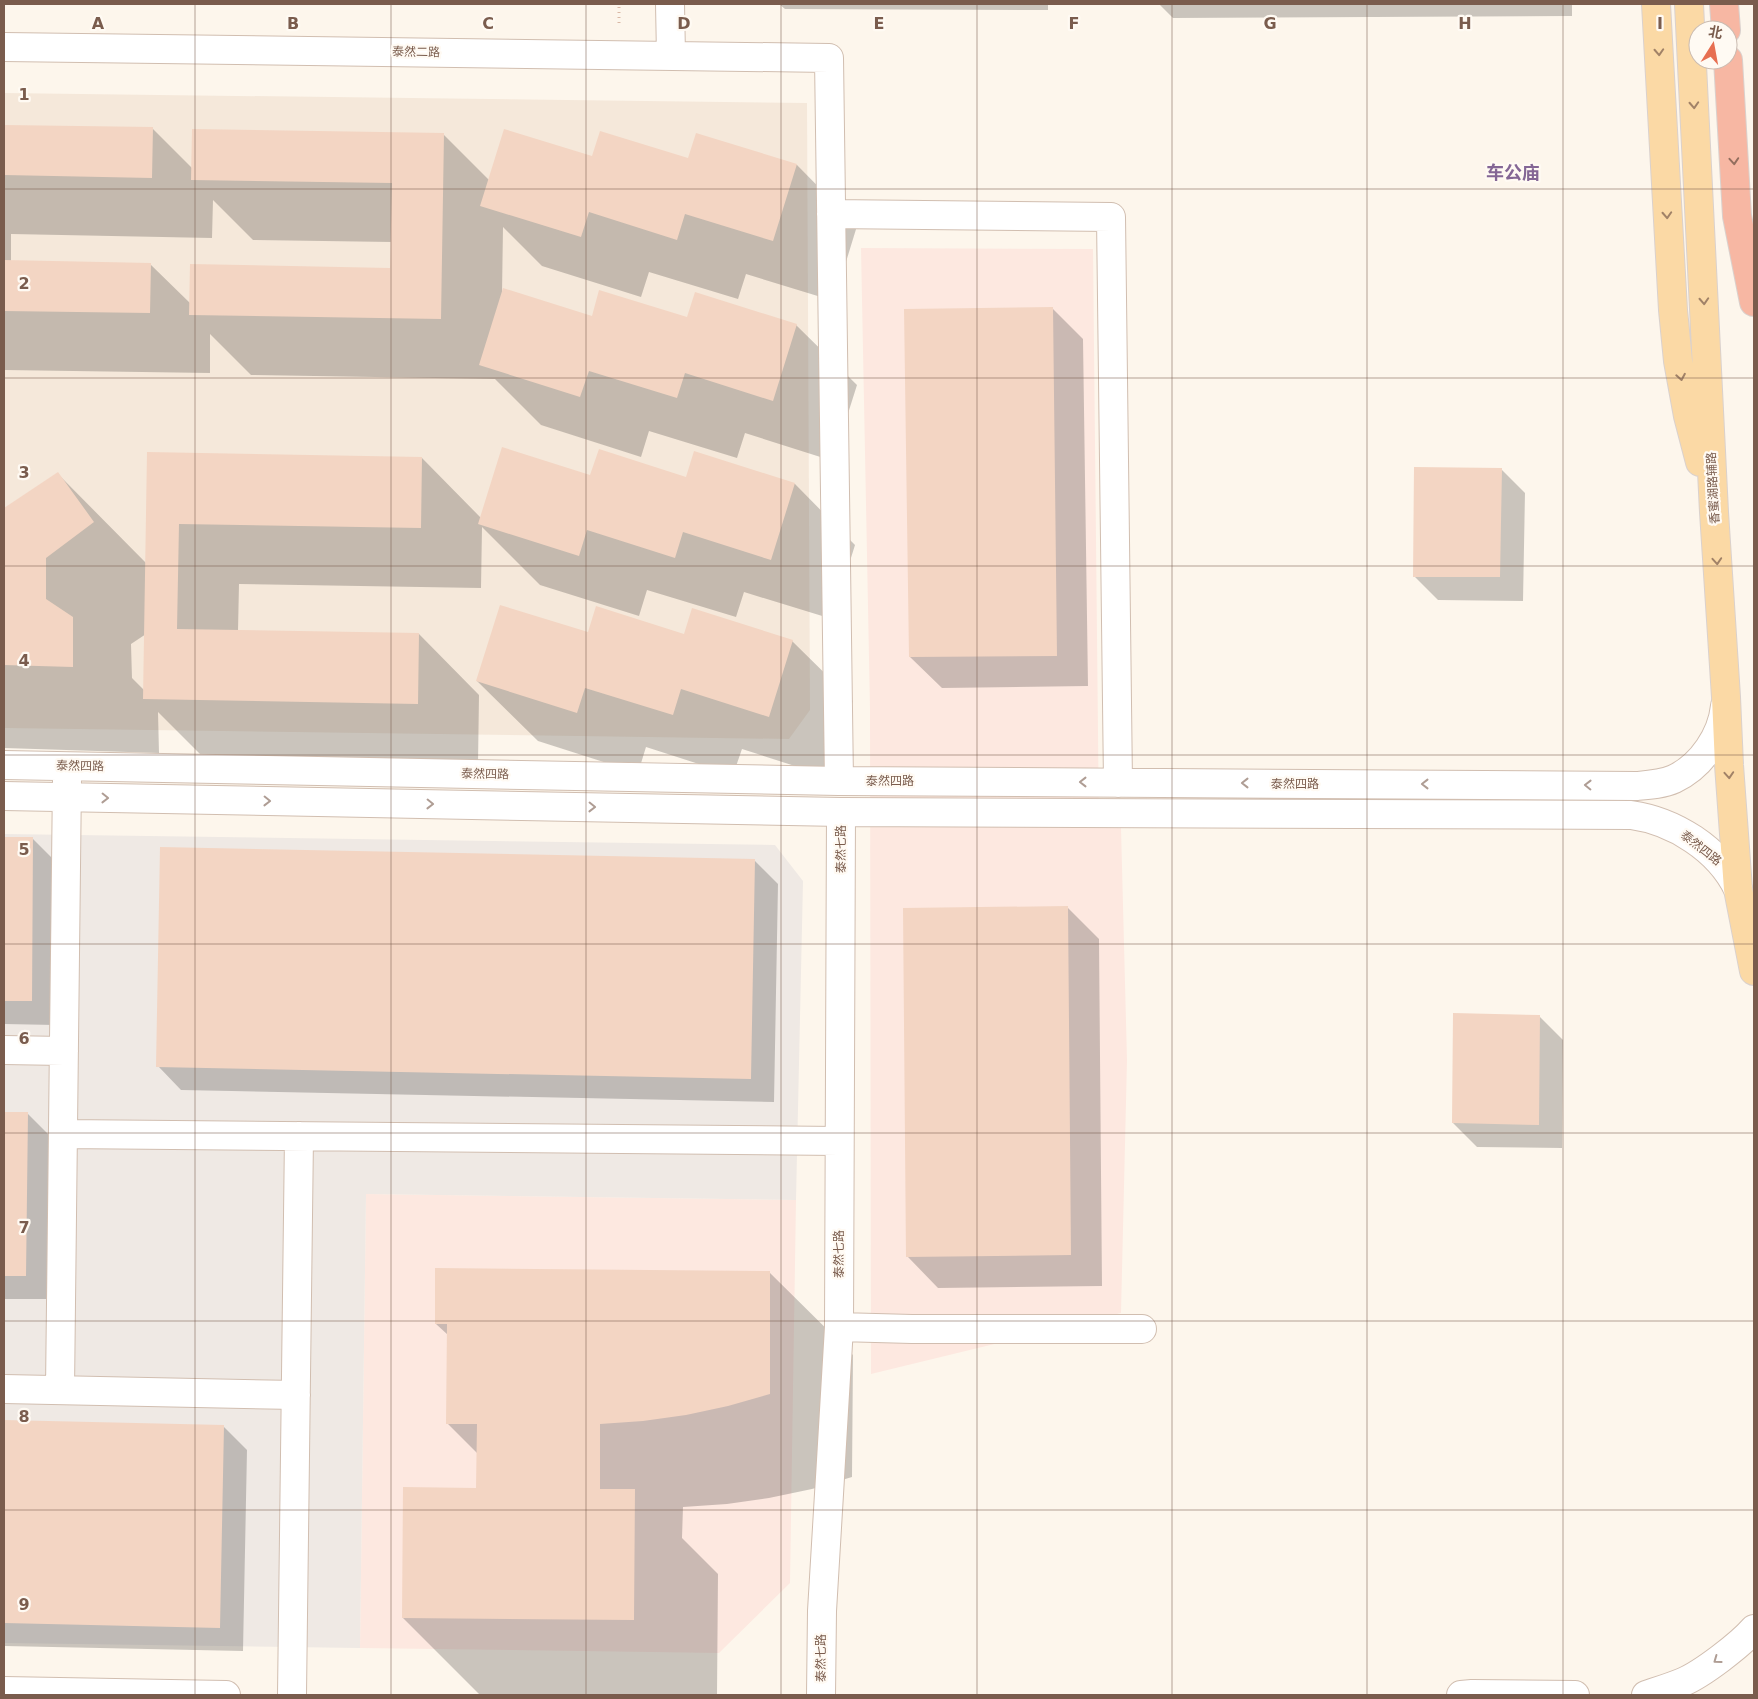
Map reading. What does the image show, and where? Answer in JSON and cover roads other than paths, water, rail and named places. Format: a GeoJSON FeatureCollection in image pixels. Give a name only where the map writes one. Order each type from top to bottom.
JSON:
{"type":"FeatureCollection","features":[{"type":"Feature","properties":{"kind":"highway"},"geometry":{"type":"LineString","coordinates":[[1724,4],[1725,20]]}},
{"type":"Feature","properties":{"kind":"highway"},"geometry":{"type":"LineString","coordinates":[[1729,70],[1737,216],[1754,302]]}},
{"type":"Feature","properties":{"kind":"main road"},"geometry":{"type":"LineString","coordinates":[[1656,4],[1669,256],[1678,361],[1688,416],[1714,512]]}},
{"type":"Feature","properties":{"kind":"main road","name":"香蜜湖路辅路"},"geometry":{"type":"LineString","coordinates":[[1689,4],[1728,765],[1738,889],[1754,971]]}},
{"type":"Feature","properties":{"kind":"street"},"geometry":{"type":"LineString","coordinates":[[670,4],[671,54]]}},
{"type":"Feature","properties":{"kind":"street","name":"泰然二路"},"geometry":{"type":"LineString","coordinates":[[4,47],[671,54],[829,58],[831,214]]}},
{"type":"Feature","properties":{"kind":"street"},"geometry":{"type":"LineString","coordinates":[[839,781],[831,214],[1111,217],[1118,782]]}},
{"type":"Feature","properties":{"kind":"street","name":"泰然四路"},"geometry":{"type":"LineString","coordinates":[[4,765],[839,781],[1637,786],[1660,784],[1674,779],[1686,772],[1704,754],[1720,727],[1726,697]]}},
{"type":"Feature","properties":{"kind":"street"},"geometry":{"type":"LineString","coordinates":[[60,1390],[67,766]]}},
{"type":"Feature","properties":{"kind":"street","name":"泰然四路"},"geometry":{"type":"LineString","coordinates":[[4,796],[841,812],[1632,816],[1654,820],[1691,838],[1721,863],[1738,889]]}},
{"type":"Feature","properties":{"kind":"street","name":"泰然七路"},"geometry":{"type":"LineString","coordinates":[[821,1695],[822,1611],[839,1327],[841,812]]}},
{"type":"Feature","properties":{"kind":"street"},"geometry":{"type":"LineString","coordinates":[[4,1050],[64,1051]]}},
{"type":"Feature","properties":{"kind":"street"},"geometry":{"type":"LineString","coordinates":[[64,1134],[840,1141]]}},
{"type":"Feature","properties":{"kind":"street"},"geometry":{"type":"LineString","coordinates":[[292,1695],[299,1136]]}},
{"type":"Feature","properties":{"kind":"street"},"geometry":{"type":"LineString","coordinates":[[839,1327],[912,1329],[1142,1329]]}},
{"type":"Feature","properties":{"kind":"street"},"geometry":{"type":"LineString","coordinates":[[4,1389],[296,1394]]}},
{"type":"Feature","properties":{"kind":"street"},"geometry":{"type":"LineString","coordinates":[[1646,1695],[1685,1682],[1716,1661],[1747,1637],[1754,1629]]}},
{"type":"Feature","properties":{"kind":"street"},"geometry":{"type":"LineString","coordinates":[[4,1691],[226,1695]]}},
{"type":"Feature","properties":{"kind":"street"},"geometry":{"type":"LineString","coordinates":[[1461,1695],[1575,1695]]}},
{"type":"Feature","properties":{"kind":"district","name":"车公庙"},"geometry":{"type":"Point","coordinates":[1513,172]}}]}
